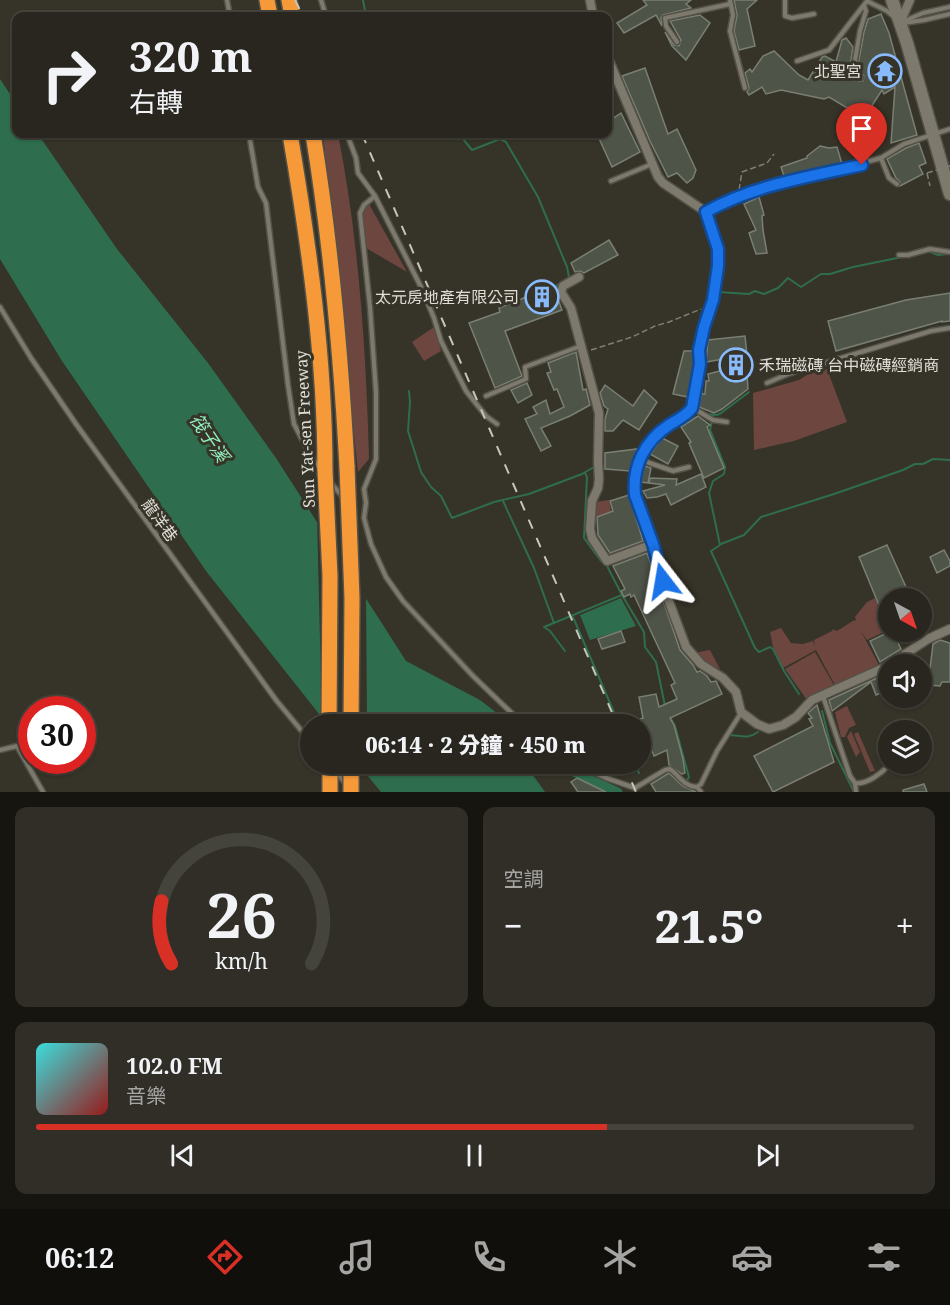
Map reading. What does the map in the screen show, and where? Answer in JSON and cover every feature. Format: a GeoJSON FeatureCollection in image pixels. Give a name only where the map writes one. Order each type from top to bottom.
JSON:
{"type":"FeatureCollection","features":[{"type":"Feature","properties":{"kind":"highway","name":"Sun Yat-sen Freeway"},"geometry":{"type":"LineString","coordinates":[[291,138],[315,299],[325,413],[330,576],[330,714]]}},
{"type":"Feature","properties":{"kind":"highway"},"geometry":{"type":"LineString","coordinates":[[314,138],[330,258],[343,390],[352,598],[351,714]]}},
{"type":"Feature","properties":{"kind":"highway"},"geometry":{"type":"LineString","coordinates":[[330,774],[330,791]]}},
{"type":"Feature","properties":{"kind":"highway"},"geometry":{"type":"LineString","coordinates":[[351,774],[351,792]]}},
{"type":"Feature","properties":{"kind":"main road"},"geometry":{"type":"LineString","coordinates":[[892,0],[934,134],[950,194]]}},
{"type":"Feature","properties":{"kind":"street"},"geometry":{"type":"LineString","coordinates":[[900,23],[910,0]]}},
{"type":"Feature","properties":{"kind":"street"},"geometry":{"type":"LineString","coordinates":[[612,67],[663,183],[706,212],[718,249],[718,266],[711,308],[701,342],[699,373],[692,408],[661,430],[648,443],[636,471],[635,495],[686,647],[701,664],[723,678],[736,692],[741,712],[765,729],[774,728],[796,717],[812,700],[878,670]]}},
{"type":"Feature","properties":{"kind":"street"},"geometry":{"type":"LineString","coordinates":[[579,276],[561,288],[571,308],[599,413],[599,479],[592,501],[590,529],[592,538],[607,561],[653,544]]}},
{"type":"Feature","properties":{"kind":"street"},"geometry":{"type":"LineString","coordinates":[[906,654],[928,639],[950,629]]}},
{"type":"Feature","properties":{"kind":"lane"},"geometry":{"type":"LineString","coordinates":[[785,0],[785,16],[792,18],[814,14]]}},
{"type":"Feature","properties":{"kind":"lane"},"geometry":{"type":"LineString","coordinates":[[797,61],[829,50],[866,1],[886,11],[900,23],[950,14]]}},
{"type":"Feature","properties":{"kind":"lane"},"geometry":{"type":"LineString","coordinates":[[677,42],[672,38],[665,18],[730,2],[733,15],[729,30],[745,88]]}},
{"type":"Feature","properties":{"kind":"lane"},"geometry":{"type":"LineString","coordinates":[[861,78],[853,72],[866,11],[864,6]]}},
{"type":"Feature","properties":{"kind":"lane"},"geometry":{"type":"LineString","coordinates":[[900,23],[923,13],[950,7]]}},
{"type":"Feature","properties":{"kind":"lane"},"geometry":{"type":"LineString","coordinates":[[706,212],[738,196],[810,176],[862,165],[872,159],[881,158],[904,144],[950,129]]}},
{"type":"Feature","properties":{"kind":"lane"},"geometry":{"type":"LineString","coordinates":[[250,138],[258,187],[266,203],[294,424],[310,454],[329,481],[351,507],[364,518]]}},
{"type":"Feature","properties":{"kind":"lane"},"geometry":{"type":"LineString","coordinates":[[348,138],[358,173],[375,196],[421,287],[441,341],[466,391],[486,416],[497,424]]}},
{"type":"Feature","properties":{"kind":"lane"},"geometry":{"type":"LineString","coordinates":[[881,158],[889,178],[897,184]]}},
{"type":"Feature","properties":{"kind":"lane"},"geometry":{"type":"LineString","coordinates":[[610,182],[653,164]]}},
{"type":"Feature","properties":{"kind":"lane"},"geometry":{"type":"LineString","coordinates":[[375,196],[364,205],[360,213],[370,308],[377,448],[374,467],[364,489],[366,503],[364,518],[378,561],[403,601],[473,676],[513,714]]}},
{"type":"Feature","properties":{"kind":"lane"},"geometry":{"type":"LineString","coordinates":[[899,255],[930,249],[950,252]]}},
{"type":"Feature","properties":{"kind":"lane","name":"龍洋巷"},"geometry":{"type":"LineString","coordinates":[[0,307],[31,358],[83,433],[276,700],[300,729]]}},
{"type":"Feature","properties":{"kind":"lane"},"geometry":{"type":"LineString","coordinates":[[768,383],[788,374],[932,331],[950,328]]}},
{"type":"Feature","properties":{"kind":"lane"},"geometry":{"type":"LineString","coordinates":[[486,396],[526,379],[525,367],[582,349]]}},
{"type":"Feature","properties":{"kind":"lane"},"geometry":{"type":"LineString","coordinates":[[692,408],[713,420],[727,422]]}},
{"type":"Feature","properties":{"kind":"lane"},"geometry":{"type":"LineString","coordinates":[[640,459],[673,471],[689,467]]}},
{"type":"Feature","properties":{"kind":"lane"},"geometry":{"type":"LineString","coordinates":[[822,695],[850,776],[855,783],[856,792]]}},
{"type":"Feature","properties":{"kind":"lane"},"geometry":{"type":"LineString","coordinates":[[598,774],[635,790],[670,769],[685,783],[699,790],[717,751],[741,712]]}},
{"type":"Feature","properties":{"kind":"lane"},"geometry":{"type":"LineString","coordinates":[[0,750],[17,746],[43,792]]}},
{"type":"Feature","properties":{"kind":"lane"},"geometry":{"type":"LineString","coordinates":[[338,774],[351,792]]}},
{"type":"Feature","properties":{"kind":"lane"},"geometry":{"type":"LineString","coordinates":[[855,783],[861,784],[878,774]]}},
{"type":"Feature","properties":{"kind":"path"},"geometry":{"type":"LineString","coordinates":[[738,196],[742,172],[767,163],[774,154]]}},
{"type":"Feature","properties":{"kind":"path"},"geometry":{"type":"LineString","coordinates":[[930,186],[927,173],[950,166]]}},
{"type":"Feature","properties":{"kind":"path"},"geometry":{"type":"LineString","coordinates":[[582,349],[633,337],[703,308],[711,308]]}},
{"type":"Feature","properties":{"kind":"shaded area"},"geometry":{"type":"Polygon","coordinates":[[[323,138],[339,138],[356,255],[366,377],[369,459],[358,472],[323,138]]]}},
{"type":"Feature","properties":{"kind":"shaded area"},"geometry":{"type":"Polygon","coordinates":[[[369,204],[407,272],[361,245],[360,217],[369,204]]]}},
{"type":"Feature","properties":{"kind":"shaded area"},"geometry":{"type":"Polygon","coordinates":[[[434,327],[441,351],[424,361],[412,342],[434,327]]]}},
{"type":"Feature","properties":{"kind":"shaded area"},"geometry":{"type":"Polygon","coordinates":[[[827,369],[847,422],[794,441],[754,450],[753,393],[799,380],[813,371],[827,369]]]}},
{"type":"Feature","properties":{"kind":"shaded area"},"geometry":{"type":"Polygon","coordinates":[[[609,500],[611,511],[589,520],[590,503],[609,500]]]}},
{"type":"Feature","properties":{"kind":"shaded area"},"geometry":{"type":"Polygon","coordinates":[[[875,598],[878,605],[878,635],[867,640],[861,631],[878,663],[878,668],[836,687],[816,650],[783,668],[773,647],[770,632],[781,628],[791,643],[803,644],[813,641],[815,647],[814,640],[856,620],[855,617],[867,602],[875,598]]]}},
{"type":"Feature","properties":{"kind":"shaded area"},"geometry":{"type":"Polygon","coordinates":[[[710,650],[720,669],[694,653],[710,650]]]}},
{"type":"Feature","properties":{"kind":"shaded area"},"geometry":{"type":"Polygon","coordinates":[[[815,652],[835,687],[807,700],[785,669],[815,652]]]}},
{"type":"Feature","properties":{"kind":"shaded area"},"geometry":{"type":"Polygon","coordinates":[[[847,706],[856,725],[849,728],[845,737],[841,737],[835,712],[847,706]]]}},
{"type":"Feature","properties":{"kind":"shaded area"},"geometry":{"type":"Polygon","coordinates":[[[851,731],[860,752],[856,757],[847,737],[851,731]]]}},
{"type":"Feature","properties":{"kind":"shaded area"},"geometry":{"type":"Polygon","coordinates":[[[858,732],[875,771],[870,772],[854,734],[858,732]]]}},
{"type":"Feature","properties":{"kind":"water","name":"筏子溪"},"geometry":{"type":"Polygon","coordinates":[[[0,79],[12,97],[12,138],[41,138],[117,249],[208,363],[276,458],[406,661],[480,700],[498,714],[319,714],[206,571],[62,361],[0,259],[0,79]]]}},
{"type":"Feature","properties":{"kind":"water"},"geometry":{"type":"Polygon","coordinates":[[[621,598],[636,626],[590,640],[580,615],[621,598]]]}},
{"type":"Feature","properties":{"kind":"water"},"geometry":{"type":"Polygon","coordinates":[[[366,774],[532,774],[545,792],[381,792],[366,774]]]}},
{"type":"Feature","properties":{"kind":"pier"},"geometry":{"type":"Polygon","coordinates":[[[317,516],[366,593],[367,714],[322,714],[317,516]]]}},
{"type":"Feature","properties":{"kind":"building"},"geometry":{"type":"Polygon","coordinates":[[[643,0],[691,0],[686,4],[691,8],[663,15],[662,26],[656,15],[624,33],[617,23],[647,5],[643,0]]]}},
{"type":"Feature","properties":{"kind":"building"},"geometry":{"type":"Polygon","coordinates":[[[734,0],[757,0],[747,9],[755,46],[739,50],[734,31],[737,15],[734,0]]]}},
{"type":"Feature","properties":{"kind":"building"},"geometry":{"type":"Polygon","coordinates":[[[881,14],[889,33],[917,135],[891,143],[895,87],[884,94],[882,90],[864,118],[829,97],[824,99],[781,90],[766,94],[762,87],[749,95],[747,92],[749,88],[745,73],[750,69],[752,72],[763,56],[774,51],[799,75],[808,80],[822,57],[825,56],[836,62],[842,40],[846,38],[853,47],[849,73],[859,81],[863,81],[864,76],[857,70],[864,32],[868,19],[881,14]]]}},
{"type":"Feature","properties":{"kind":"building"},"geometry":{"type":"Polygon","coordinates":[[[700,15],[710,23],[686,60],[672,46],[665,32],[674,45],[679,46],[681,40],[670,21],[700,15]]]}},
{"type":"Feature","properties":{"kind":"building"},"geometry":{"type":"Polygon","coordinates":[[[645,68],[668,134],[677,129],[696,170],[693,178],[687,183],[677,173],[668,177],[622,76],[645,68]]]}},
{"type":"Feature","properties":{"kind":"building"},"geometry":{"type":"Polygon","coordinates":[[[621,113],[640,152],[612,167],[599,138],[612,138],[612,119],[621,113]]]}},
{"type":"Feature","properties":{"kind":"building"},"geometry":{"type":"Polygon","coordinates":[[[919,143],[926,163],[919,166],[923,174],[900,186],[887,159],[919,143]]]}},
{"type":"Feature","properties":{"kind":"building"},"geometry":{"type":"Polygon","coordinates":[[[820,146],[837,147],[842,164],[785,179],[781,167],[807,158],[820,146]]]}},
{"type":"Feature","properties":{"kind":"building"},"geometry":{"type":"Polygon","coordinates":[[[759,197],[764,215],[762,216],[763,230],[767,253],[756,254],[749,233],[756,230],[744,204],[759,197]]]}},
{"type":"Feature","properties":{"kind":"building"},"geometry":{"type":"Polygon","coordinates":[[[609,240],[618,255],[584,273],[575,272],[571,263],[609,240]]]}},
{"type":"Feature","properties":{"kind":"building"},"geometry":{"type":"Polygon","coordinates":[[[553,286],[562,310],[505,331],[522,376],[495,388],[469,323],[500,312],[499,308],[553,286]]]}},
{"type":"Feature","properties":{"kind":"building"},"geometry":{"type":"Polygon","coordinates":[[[950,293],[950,321],[942,321],[836,351],[828,321],[906,300],[950,293]]]}},
{"type":"Feature","properties":{"kind":"building"},"geometry":{"type":"Polygon","coordinates":[[[745,336],[747,355],[706,362],[708,340],[745,336]]]}},
{"type":"Feature","properties":{"kind":"building"},"geometry":{"type":"Polygon","coordinates":[[[684,351],[693,351],[694,364],[688,397],[673,394],[684,351]]]}},
{"type":"Feature","properties":{"kind":"building"},"geometry":{"type":"Polygon","coordinates":[[[576,352],[583,390],[586,389],[590,405],[541,428],[551,446],[541,451],[525,419],[537,414],[533,407],[546,400],[550,414],[564,407],[547,373],[551,372],[548,363],[576,352]]]}},
{"type":"Feature","properties":{"kind":"building"},"geometry":{"type":"Polygon","coordinates":[[[750,363],[750,375],[747,375],[748,389],[714,413],[699,407],[702,391],[702,394],[705,394],[706,381],[709,381],[708,374],[750,363]]]}},
{"type":"Feature","properties":{"kind":"building"},"geometry":{"type":"Polygon","coordinates":[[[527,383],[532,395],[518,403],[511,390],[527,383]]]}},
{"type":"Feature","properties":{"kind":"building"},"geometry":{"type":"Polygon","coordinates":[[[605,385],[633,406],[644,390],[657,402],[639,430],[623,420],[613,431],[605,431],[608,409],[604,406],[600,393],[605,385]]]}},
{"type":"Feature","properties":{"kind":"building"},"geometry":{"type":"Polygon","coordinates":[[[698,416],[710,425],[707,427],[724,468],[704,478],[689,443],[691,442],[681,427],[698,416]]]}},
{"type":"Feature","properties":{"kind":"building"},"geometry":{"type":"Polygon","coordinates":[[[662,438],[678,446],[668,464],[650,454],[662,438]]]}},
{"type":"Feature","properties":{"kind":"building"},"geometry":{"type":"Polygon","coordinates":[[[637,449],[630,471],[605,469],[605,453],[637,449]]]}},
{"type":"Feature","properties":{"kind":"building"},"geometry":{"type":"Polygon","coordinates":[[[644,466],[651,468],[648,483],[641,482],[644,466]]]}},
{"type":"Feature","properties":{"kind":"building"},"geometry":{"type":"Polygon","coordinates":[[[701,474],[706,487],[671,505],[666,494],[647,498],[643,491],[665,485],[649,483],[650,478],[677,479],[676,485],[701,474]]]}},
{"type":"Feature","properties":{"kind":"building"},"geometry":{"type":"Polygon","coordinates":[[[629,495],[643,541],[610,553],[598,535],[597,517],[613,511],[610,501],[629,495]]]}},
{"type":"Feature","properties":{"kind":"building"},"geometry":{"type":"Polygon","coordinates":[[[887,545],[906,588],[878,588],[878,603],[859,557],[887,545]]]}},
{"type":"Feature","properties":{"kind":"building"},"geometry":{"type":"Polygon","coordinates":[[[944,550],[950,566],[937,573],[930,557],[944,550]]]}},
{"type":"Feature","properties":{"kind":"building"},"geometry":{"type":"Polygon","coordinates":[[[647,553],[680,650],[697,672],[700,671],[707,676],[711,682],[716,681],[722,694],[670,718],[674,725],[685,773],[682,774],[669,765],[667,750],[654,756],[651,748],[651,714],[642,714],[639,697],[656,694],[659,707],[677,699],[671,685],[675,683],[634,595],[624,597],[621,591],[625,589],[613,566],[647,553]]]}},
{"type":"Feature","properties":{"kind":"building"},"geometry":{"type":"Polygon","coordinates":[[[621,631],[625,642],[602,649],[598,639],[621,631]]]}},
{"type":"Feature","properties":{"kind":"building"},"geometry":{"type":"Polygon","coordinates":[[[878,637],[878,642],[898,642],[901,649],[893,654],[878,654],[878,658],[870,641],[878,637]]]}},
{"type":"Feature","properties":{"kind":"building"},"geometry":{"type":"Polygon","coordinates":[[[940,640],[950,643],[950,682],[942,682],[940,686],[932,685],[933,644],[940,640]]]}},
{"type":"Feature","properties":{"kind":"building"},"geometry":{"type":"Polygon","coordinates":[[[878,678],[878,694],[876,695],[871,682],[832,711],[829,700],[878,678]]]}},
{"type":"Feature","properties":{"kind":"building"},"geometry":{"type":"Polygon","coordinates":[[[817,705],[834,762],[773,792],[754,756],[813,726],[809,719],[812,718],[808,713],[817,705]]]}},
{"type":"Feature","properties":{"kind":"building"},"geometry":{"type":"Polygon","coordinates":[[[669,773],[683,786],[696,792],[656,792],[651,784],[669,773]]]}},
{"type":"Feature","properties":{"kind":"building"},"geometry":{"type":"Polygon","coordinates":[[[577,778],[606,792],[578,792],[571,782],[577,778]]]}},
{"type":"Feature","properties":{"kind":"building"},"geometry":{"type":"Polygon","coordinates":[[[924,784],[927,792],[903,792],[903,790],[924,784]]]}},
{"type":"Feature","properties":{"kind":"waterway"},"geometry":{"type":"LineString","coordinates":[[363,0],[365,12]]}},
{"type":"Feature","properties":{"kind":"waterway"},"geometry":{"type":"LineString","coordinates":[[462,138],[472,150],[500,139],[506,142],[538,197],[567,267],[569,277],[556,286]]}},
{"type":"Feature","properties":{"kind":"waterway"},"geometry":{"type":"LineString","coordinates":[[658,167],[664,178]]}},
{"type":"Feature","properties":{"kind":"waterway"},"geometry":{"type":"LineString","coordinates":[[803,181],[861,167]]}},
{"type":"Feature","properties":{"kind":"waterway"},"geometry":{"type":"LineString","coordinates":[[686,193],[708,209]]}},
{"type":"Feature","properties":{"kind":"waterway"},"geometry":{"type":"LineString","coordinates":[[928,251],[938,255],[948,254]]}},
{"type":"Feature","properties":{"kind":"waterway"},"geometry":{"type":"LineString","coordinates":[[718,292],[749,294],[755,291],[764,294],[778,288],[788,278],[801,287],[821,274],[830,274],[902,257]]}},
{"type":"Feature","properties":{"kind":"waterway"},"geometry":{"type":"LineString","coordinates":[[409,391],[408,431],[421,472],[431,487],[441,496],[452,518],[494,502],[529,494],[582,474],[594,467]]}},
{"type":"Feature","properties":{"kind":"waterway"},"geometry":{"type":"LineString","coordinates":[[706,414],[721,413],[749,392]]}},
{"type":"Feature","properties":{"kind":"waterway"},"geometry":{"type":"LineString","coordinates":[[713,415],[710,430],[725,467],[724,474],[713,481],[709,493],[720,545],[711,551],[755,648],[759,652],[770,647],[773,649],[799,694]]}},
{"type":"Feature","properties":{"kind":"waterway"},"geometry":{"type":"LineString","coordinates":[[721,544],[744,535],[761,517],[834,494],[915,464],[923,464],[933,459],[950,460]]}},
{"type":"Feature","properties":{"kind":"waterway"},"geometry":{"type":"LineString","coordinates":[[585,473],[587,477],[584,538],[601,561],[605,562],[622,595]]}},
{"type":"Feature","properties":{"kind":"waterway"},"geometry":{"type":"LineString","coordinates":[[503,501],[534,568],[554,623]]}},
{"type":"Feature","properties":{"kind":"waterway"},"geometry":{"type":"LineString","coordinates":[[565,651],[550,631],[544,627],[622,595],[644,632],[645,647],[656,662],[665,706]]}},
{"type":"Feature","properties":{"kind":"waterway"},"geometry":{"type":"LineString","coordinates":[[573,617],[615,714]]}},
{"type":"Feature","properties":{"kind":"waterway"},"geometry":{"type":"LineString","coordinates":[[822,711],[830,743],[854,792]]}},
{"type":"Feature","properties":{"kind":"waterway"},"geometry":{"type":"LineString","coordinates":[[670,717],[675,726],[689,777],[687,783]]}},
{"type":"Feature","properties":{"kind":"waterway"},"geometry":{"type":"LineString","coordinates":[[728,735],[747,736],[758,732]]}},
{"type":"Feature","properties":{"kind":"waterway"},"geometry":{"type":"LineString","coordinates":[[578,774],[618,792]]}},
{"type":"Feature","properties":{"kind":"railway"},"geometry":{"type":"LineString","coordinates":[[295,0],[301,12]]}},
{"type":"Feature","properties":{"kind":"railway"},"geometry":{"type":"LineString","coordinates":[[364,138],[613,714]]}},
{"type":"Feature","properties":{"kind":"railway"},"geometry":{"type":"LineString","coordinates":[[628,774],[636,792]]}},
{"type":"Feature","properties":{"kind":"place","name":"北聖宮"},"geometry":{"type":"Point","coordinates":[885,71]}},
{"type":"Feature","properties":{"kind":"place","name":"太元房地產有限公司"},"geometry":{"type":"Point","coordinates":[542,297]}},
{"type":"Feature","properties":{"kind":"place","name":"禾瑞磁磚 台中磁磚經銷商"},"geometry":{"type":"Point","coordinates":[736,365]}},
{"type":"Feature","properties":{"kind":"route"},"geometry":{"type":"LineString","coordinates":[[663,581],[660,565],[634,487],[636,471],[648,443],[661,430],[692,408],[698,382],[699,350],[713,300],[718,266],[718,249],[706,212],[738,196],[810,176],[862,165]]}}]}
